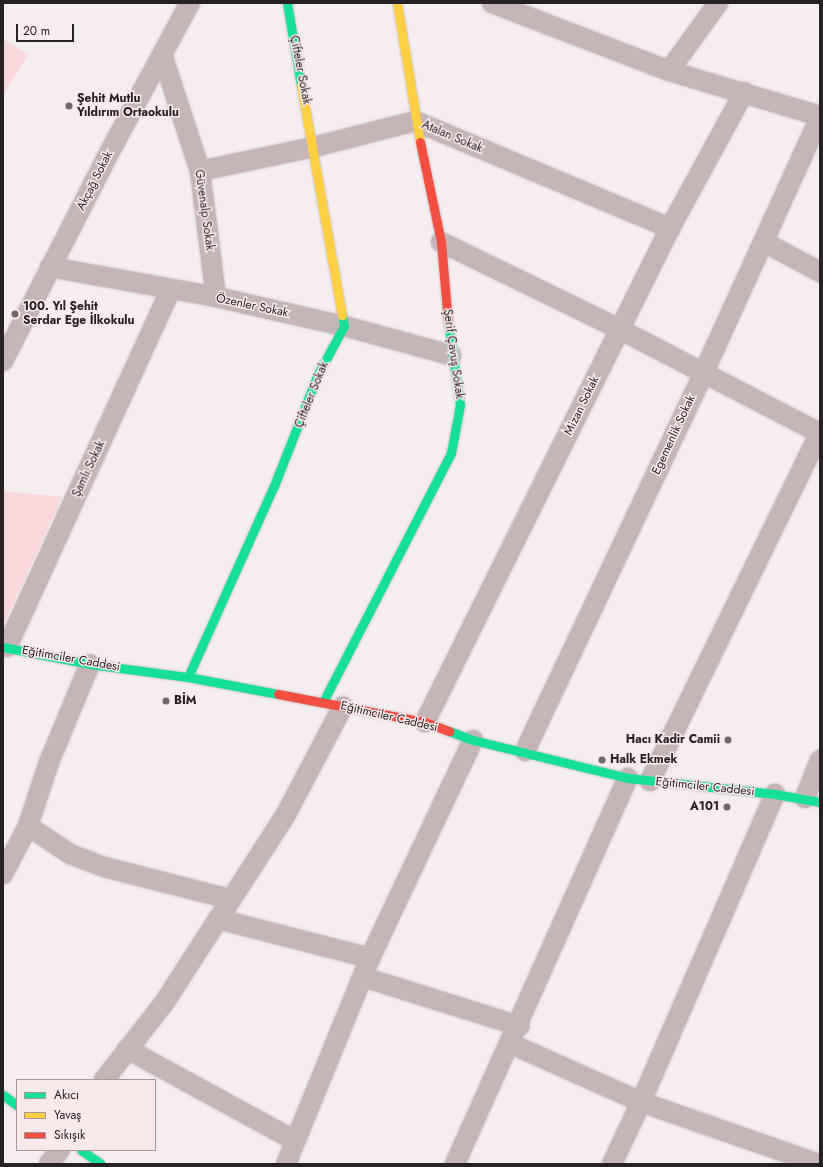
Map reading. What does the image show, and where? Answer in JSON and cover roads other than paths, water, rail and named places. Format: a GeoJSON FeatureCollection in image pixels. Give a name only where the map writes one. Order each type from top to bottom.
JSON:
{"type":"FeatureCollection","features":[{"type":"Feature","properties":{"kind":"street","name":"Akçağ Sokak"},"geometry":{"type":"LineString","coordinates":[[3,361],[108,155],[163,57],[190,3]]}},
{"type":"Feature","properties":{"kind":"street","name":"Çifteler Sokak"},"geometry":{"type":"LineString","coordinates":[[188,677],[274,486],[318,374],[344,326],[314,147],[287,3]]}},
{"type":"Feature","properties":{"kind":"street","name":"Şerif Çavuş Sokak"},"geometry":{"type":"LineString","coordinates":[[323,702],[451,453],[460,405],[451,355],[441,242],[415,121],[397,3]]}},
{"type":"Feature","properties":{"kind":"street"},"geometry":{"type":"LineString","coordinates":[[492,3],[669,71],[744,92],[820,116]]}},
{"type":"Feature","properties":{"kind":"street"},"geometry":{"type":"LineString","coordinates":[[669,71],[718,3]]}},
{"type":"Feature","properties":{"kind":"street","name":"Güvenalp Sokak"},"geometry":{"type":"LineString","coordinates":[[163,57],[200,171],[216,297]]}},
{"type":"Feature","properties":{"kind":"street","name":"Mizan Sokak"},"geometry":{"type":"LineString","coordinates":[[425,722],[670,228],[744,92]]}},
{"type":"Feature","properties":{"kind":"street","name":"Egemenlik Sokak"},"geometry":{"type":"LineString","coordinates":[[525,751],[703,374],[820,116]]}},
{"type":"Feature","properties":{"kind":"street","name":"Atalan Sokak"},"geometry":{"type":"LineString","coordinates":[[200,171],[314,147],[415,121],[670,228]]}},
{"type":"Feature","properties":{"kind":"street"},"geometry":{"type":"LineString","coordinates":[[441,242],[619,329],[703,374],[820,433],[650,781]]}},
{"type":"Feature","properties":{"kind":"street"},"geometry":{"type":"LineString","coordinates":[[764,242],[820,272]]}},
{"type":"Feature","properties":{"kind":"street","name":"Özenler Sokak"},"geometry":{"type":"LineString","coordinates":[[50,267],[170,291],[216,297],[344,326],[451,355]]}},
{"type":"Feature","properties":{"kind":"street","name":"Şamlı Sokak"},"geometry":{"type":"LineString","coordinates":[[5,647],[170,291]]}},
{"type":"Feature","properties":{"kind":"street","name":"Eğitimciler Caddesi"},"geometry":{"type":"LineString","coordinates":[[5,647],[90,664],[188,677],[425,722],[473,740],[525,751],[628,778],[775,794],[812,800]]}},
{"type":"Feature","properties":{"kind":"street"},"geometry":{"type":"LineString","coordinates":[[3,874],[28,826],[49,762],[90,664]]}},
{"type":"Feature","properties":{"kind":"street"},"geometry":{"type":"LineString","coordinates":[[105,1079],[164,1003],[285,816],[343,706]]}},
{"type":"Feature","properties":{"kind":"street"},"geometry":{"type":"LineString","coordinates":[[286,1164],[370,958],[473,740]]}},
{"type":"Feature","properties":{"kind":"street"},"geometry":{"type":"LineString","coordinates":[[812,800],[820,760]]}},
{"type":"Feature","properties":{"kind":"street"},"geometry":{"type":"LineString","coordinates":[[455,1164],[511,1044],[628,778]]}},
{"type":"Feature","properties":{"kind":"street"},"geometry":{"type":"LineString","coordinates":[[612,1164],[641,1102],[775,794]]}},
{"type":"Feature","properties":{"kind":"street"},"geometry":{"type":"LineString","coordinates":[[28,826],[70,854],[104,867],[230,899]]}},
{"type":"Feature","properties":{"kind":"street"},"geometry":{"type":"LineString","coordinates":[[218,919],[370,958]]}},
{"type":"Feature","properties":{"kind":"street"},"geometry":{"type":"LineString","coordinates":[[363,977],[519,1026]]}},
{"type":"Feature","properties":{"kind":"street"},"geometry":{"type":"LineString","coordinates":[[511,1044],[641,1102],[819,1164]]}},
{"type":"Feature","properties":{"kind":"street"},"geometry":{"type":"LineString","coordinates":[[127,1049],[296,1141]]}},
{"type":"Feature","properties":{"kind":"street"},"geometry":{"type":"LineString","coordinates":[[3,1095],[16,1104]]}},
{"type":"Feature","properties":{"kind":"street"},"geometry":{"type":"LineString","coordinates":[[49,1164],[59,1151]]}},
{"type":"Feature","properties":{"kind":"street"},"geometry":{"type":"LineString","coordinates":[[82,1151],[101,1164]]}},
{"type":"Feature","properties":{"kind":"place","name":"Şehit Mutlu Yıldırım Ortaokulu"},"geometry":{"type":"Point","coordinates":[69,106]}},
{"type":"Feature","properties":{"kind":"place","name":"100. Yıl Şehit Serdar Ege İlkokulu"},"geometry":{"type":"Point","coordinates":[15,314]}},
{"type":"Feature","properties":{"kind":"place","name":"BİM"},"geometry":{"type":"Point","coordinates":[166,701]}},
{"type":"Feature","properties":{"kind":"place","name":"Hacı Kadir Camii"},"geometry":{"type":"Point","coordinates":[728,740]}},
{"type":"Feature","properties":{"kind":"place","name":"Halk Ekmek"},"geometry":{"type":"Point","coordinates":[602,760]}},
{"type":"Feature","properties":{"kind":"place","name":"A101"},"geometry":{"type":"Point","coordinates":[727,807]}}]}
